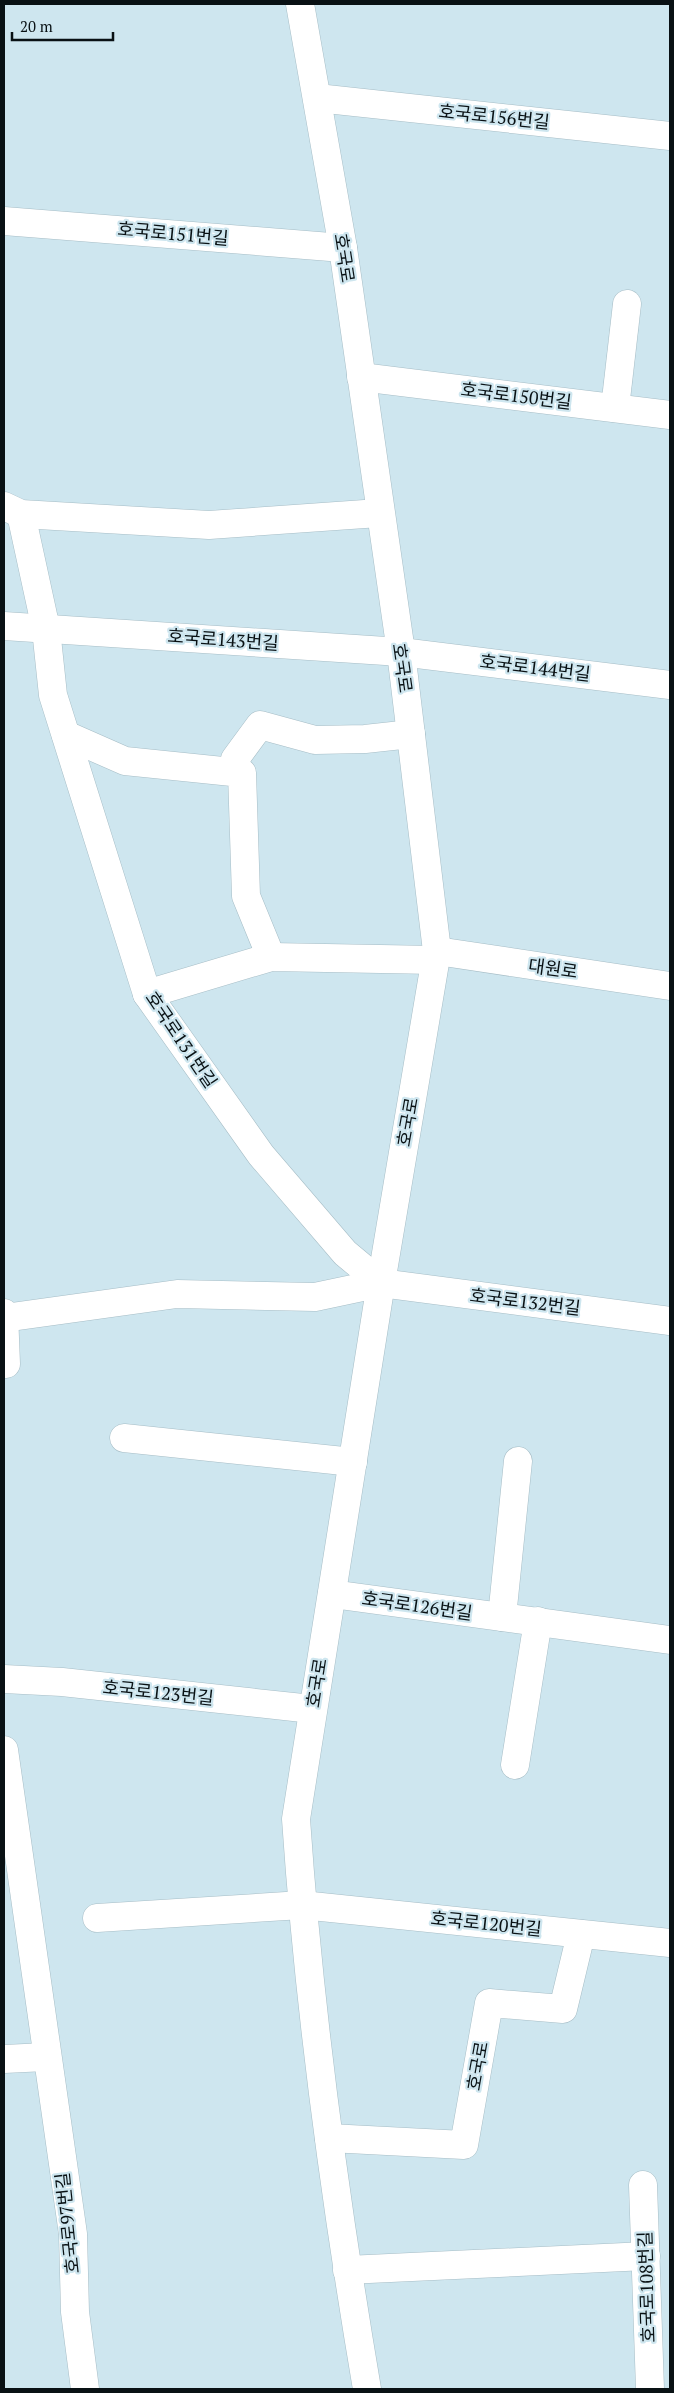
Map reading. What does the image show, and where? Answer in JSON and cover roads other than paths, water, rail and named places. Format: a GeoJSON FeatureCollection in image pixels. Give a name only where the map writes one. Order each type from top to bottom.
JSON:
{"type":"FeatureCollection","features":[{"type":"Feature","properties":{"kind":"street","name":"호국로"},"geometry":{"type":"LineString","coordinates":[[300,4],[343,248],[411,734],[436,956],[381,1283],[296,1819],[302,1905],[329,2138],[366,2389]]}},
{"type":"Feature","properties":{"kind":"street","name":"호국로156번길"},"geometry":{"type":"LineString","coordinates":[[317,98],[670,136]]}},
{"type":"Feature","properties":{"kind":"street","name":"호국로151번길"},"geometry":{"type":"LineString","coordinates":[[4,221],[343,248]]}},
{"type":"Feature","properties":{"kind":"street"},"geometry":{"type":"LineString","coordinates":[[615,408],[627,304]]}},
{"type":"Feature","properties":{"kind":"street","name":"호국로150번길"},"geometry":{"type":"LineString","coordinates":[[361,377],[670,415]]}},
{"type":"Feature","properties":{"kind":"street"},"geometry":{"type":"LineString","coordinates":[[46,629],[12,510],[209,524],[379,513]]}},
{"type":"Feature","properties":{"kind":"street","name":"호국로143번길"},"geometry":{"type":"LineString","coordinates":[[4,626],[400,652]]}},
{"type":"Feature","properties":{"kind":"street","name":"호국로131번길"},"geometry":{"type":"LineString","coordinates":[[46,629],[54,694],[147,994],[262,1155],[344,1253],[381,1283]]}},
{"type":"Feature","properties":{"kind":"street","name":"호국로144번길"},"geometry":{"type":"LineString","coordinates":[[400,652],[670,685]]}},
{"type":"Feature","properties":{"kind":"street"},"geometry":{"type":"LineString","coordinates":[[232,772],[235,759],[260,725],[316,740],[365,739],[411,734]]}},
{"type":"Feature","properties":{"kind":"street"},"geometry":{"type":"LineString","coordinates":[[66,735],[125,761],[242,773],[246,896],[272,957]]}},
{"type":"Feature","properties":{"kind":"street"},"geometry":{"type":"LineString","coordinates":[[147,994],[272,957],[436,956]]}},
{"type":"Feature","properties":{"kind":"street","name":"대원로"},"geometry":{"type":"LineString","coordinates":[[436,956],[670,986]]}},
{"type":"Feature","properties":{"kind":"street"},"geometry":{"type":"LineString","coordinates":[[4,1364],[6,1364],[4,1315],[177,1294],[315,1298],[381,1283]]}},
{"type":"Feature","properties":{"kind":"street","name":"호국로132번길"},"geometry":{"type":"LineString","coordinates":[[381,1283],[670,1321]]}},
{"type":"Feature","properties":{"kind":"street"},"geometry":{"type":"LineString","coordinates":[[124,1438],[353,1462]]}},
{"type":"Feature","properties":{"kind":"street"},"geometry":{"type":"LineString","coordinates":[[502,1617],[518,1461]]}},
{"type":"Feature","properties":{"kind":"street","name":"호국로126번길"},"geometry":{"type":"LineString","coordinates":[[332,1594],[670,1640]]}},
{"type":"Feature","properties":{"kind":"street"},"geometry":{"type":"LineString","coordinates":[[515,1765],[538,1622]]}},
{"type":"Feature","properties":{"kind":"street","name":"호국로123번길"},"geometry":{"type":"LineString","coordinates":[[4,1679],[62,1682],[312,1709]]}},
{"type":"Feature","properties":{"kind":"street","name":"호국로97번길"},"geometry":{"type":"LineString","coordinates":[[4,1750],[46,2057],[73,2234],[75,2312],[85,2389]]}},
{"type":"Feature","properties":{"kind":"street"},"geometry":{"type":"LineString","coordinates":[[97,1918],[302,1905]]}},
{"type":"Feature","properties":{"kind":"street","name":"호국로120번길"},"geometry":{"type":"LineString","coordinates":[[302,1905],[670,1943]]}},
{"type":"Feature","properties":{"kind":"street","name":"호국로"},"geometry":{"type":"LineString","coordinates":[[329,2138],[464,2145],[489,2003],[563,2009],[580,1934]]}},
{"type":"Feature","properties":{"kind":"street"},"geometry":{"type":"LineString","coordinates":[[4,2059],[46,2057]]}},
{"type":"Feature","properties":{"kind":"street","name":"호국로108번길"},"geometry":{"type":"LineString","coordinates":[[643,2185],[650,2389]]}},
{"type":"Feature","properties":{"kind":"street"},"geometry":{"type":"LineString","coordinates":[[347,2270],[646,2256]]}}]}
